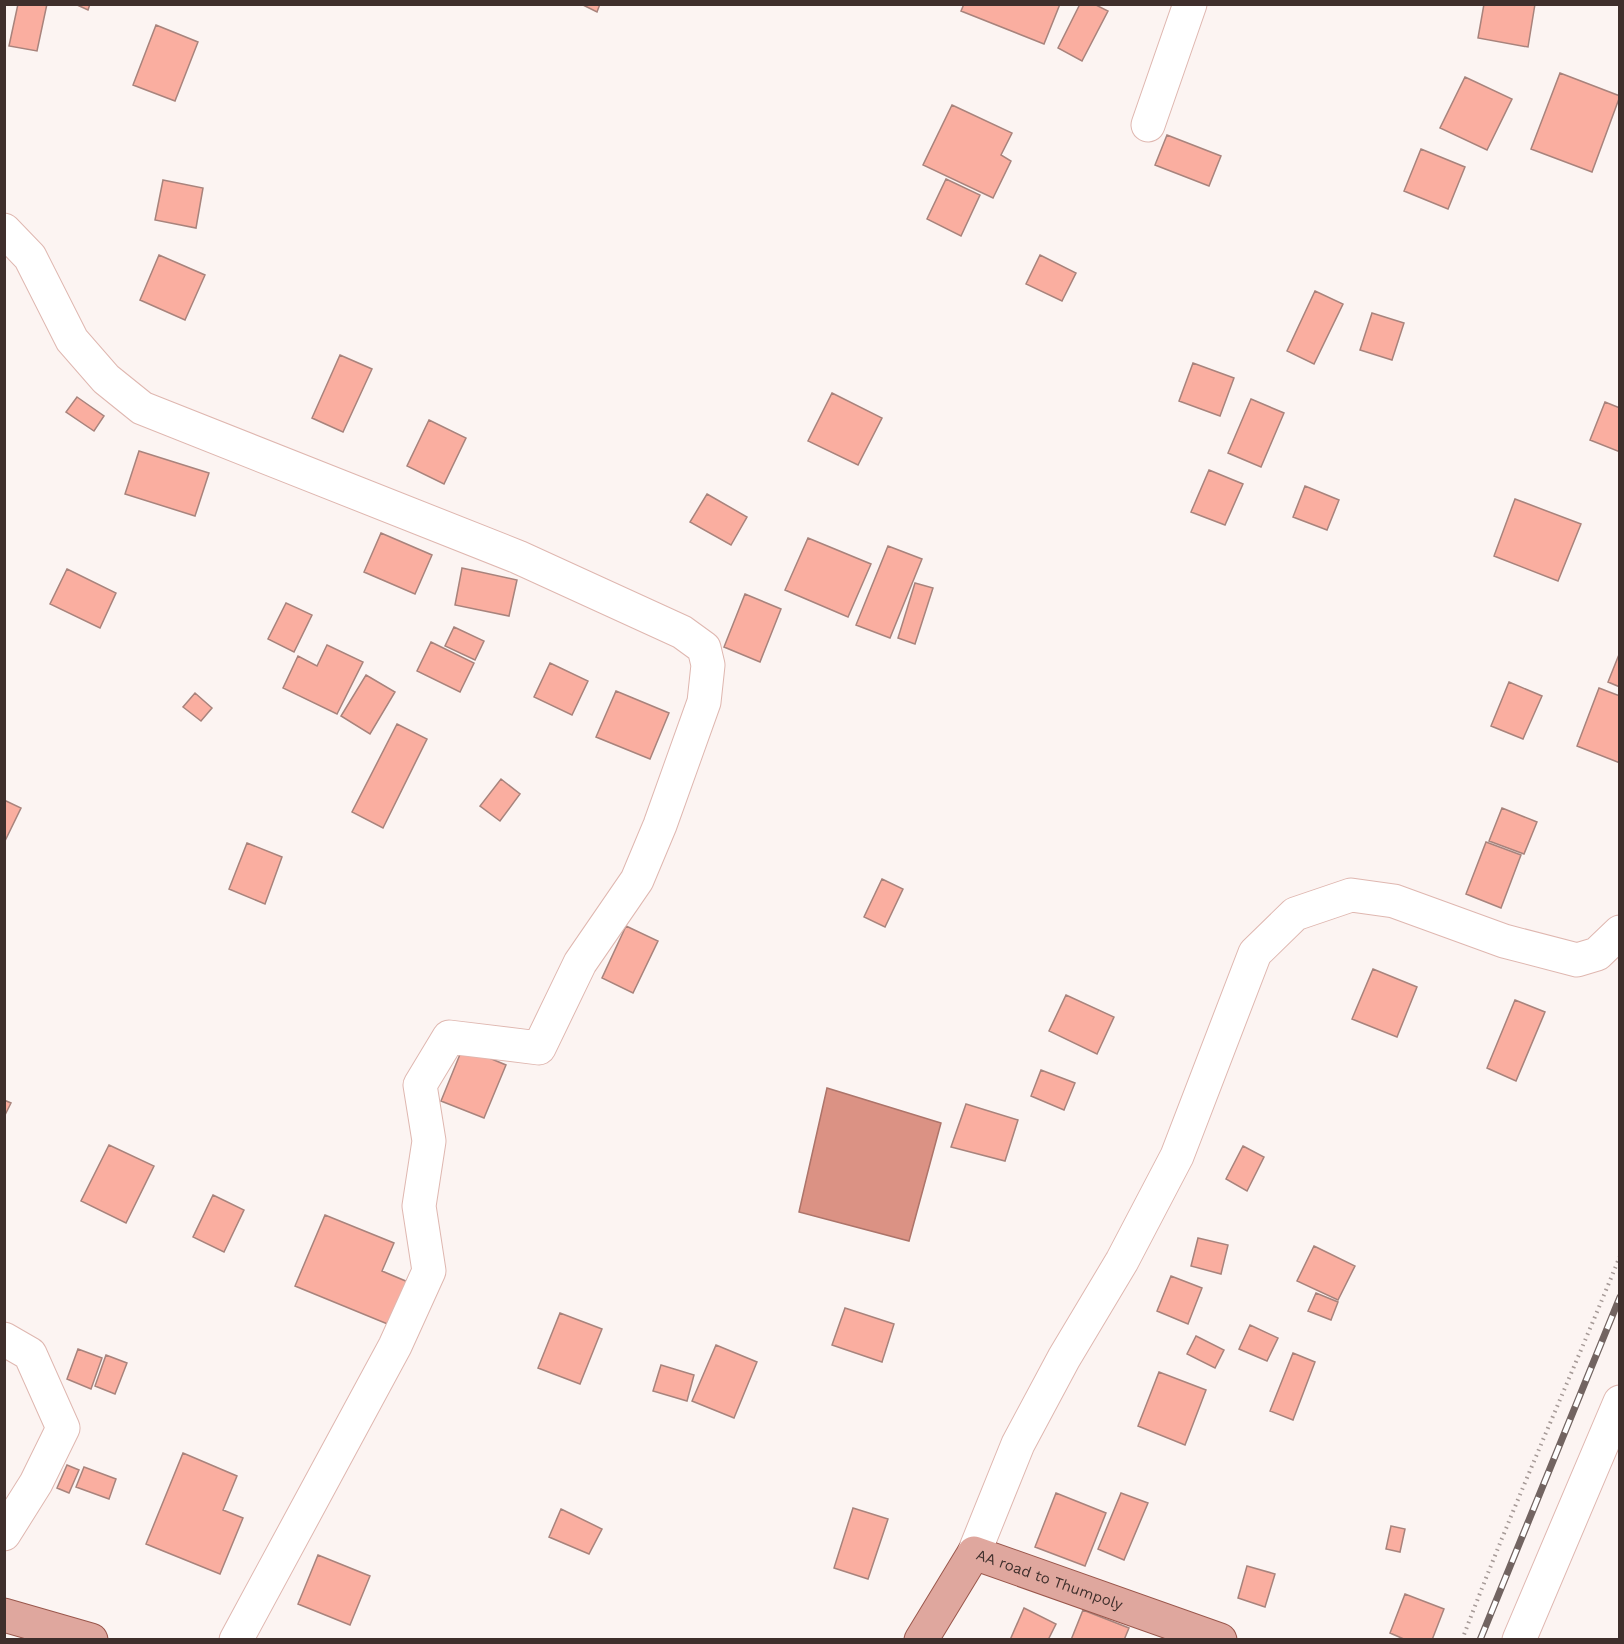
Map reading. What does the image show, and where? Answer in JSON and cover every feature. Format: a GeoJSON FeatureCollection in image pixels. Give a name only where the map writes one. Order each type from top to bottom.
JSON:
{"type":"FeatureCollection","features":[{"type":"Feature","properties":{"kind":"main road","name":"AA road to Thumpoly"},"geometry":{"type":"LineString","coordinates":[[921,1640],[974,1553],[1220,1640]]}},
{"type":"Feature","properties":{"kind":"main road"},"geometry":{"type":"LineString","coordinates":[[4,1615],[91,1640]]}},
{"type":"Feature","properties":{"kind":"street"},"geometry":{"type":"LineString","coordinates":[[1148,125],[1190,4]]}},
{"type":"Feature","properties":{"kind":"street"},"geometry":{"type":"LineString","coordinates":[[4,230],[30,257],[72,340],[106,379],[142,408],[518,557],[682,632],[704,648],[708,665],[704,702],[660,825],[637,880],[580,963],[539,1048],[449,1037],[420,1085],[429,1141],[418,1206],[429,1271],[395,1346],[236,1640]]}},
{"type":"Feature","properties":{"kind":"street"},"geometry":{"type":"LineString","coordinates":[[974,1553],[1018,1444],[1064,1358],[1122,1261],[1177,1156],[1255,953],[1295,914],[1350,895],[1394,901],[1504,941],[1577,960],[1597,954],[1620,932]]}},
{"type":"Feature","properties":{"kind":"street"},"geometry":{"type":"LineString","coordinates":[[4,1339],[30,1354],[63,1428],[36,1483],[4,1534]]}},
{"type":"Feature","properties":{"kind":"street"},"geometry":{"type":"LineString","coordinates":[[1519,1640],[1620,1401]]}},
{"type":"Feature","properties":{"kind":"path"},"geometry":{"type":"LineString","coordinates":[[1462,1640],[1509,1518],[1566,1389],[1620,1256]]}},
{"type":"Feature","properties":{"kind":"shaded area"},"geometry":{"type":"Polygon","coordinates":[[[827,1088],[941,1123],[909,1241],[799,1212],[827,1088]]]}},
{"type":"Feature","properties":{"kind":"building"},"geometry":{"type":"Polygon","coordinates":[[[18,4],[47,4],[37,51],[9,46],[18,4]]]}},
{"type":"Feature","properties":{"kind":"building"},"geometry":{"type":"Polygon","coordinates":[[[75,4],[90,4],[88,10],[75,4]]]}},
{"type":"Feature","properties":{"kind":"building"},"geometry":{"type":"Polygon","coordinates":[[[581,4],[600,4],[597,12],[581,4]]]}},
{"type":"Feature","properties":{"kind":"building"},"geometry":{"type":"Polygon","coordinates":[[[964,4],[1060,4],[1044,44],[961,11],[964,4]]]}},
{"type":"Feature","properties":{"kind":"building"},"geometry":{"type":"Polygon","coordinates":[[[1080,4],[1094,4],[1108,11],[1082,61],[1058,48],[1080,4]]]}},
{"type":"Feature","properties":{"kind":"building"},"geometry":{"type":"Polygon","coordinates":[[[1484,4],[1535,4],[1528,47],[1478,38],[1484,4]]]}},
{"type":"Feature","properties":{"kind":"building"},"geometry":{"type":"Polygon","coordinates":[[[156,25],[198,42],[175,101],[133,85],[156,25]]]}},
{"type":"Feature","properties":{"kind":"building"},"geometry":{"type":"Polygon","coordinates":[[[1560,73],[1620,96],[1592,172],[1531,149],[1560,73]]]}},
{"type":"Feature","properties":{"kind":"building"},"geometry":{"type":"Polygon","coordinates":[[[1465,77],[1512,99],[1487,150],[1440,128],[1465,77]]]}},
{"type":"Feature","properties":{"kind":"building"},"geometry":{"type":"Polygon","coordinates":[[[952,105],[1012,133],[1001,155],[1011,161],[993,198],[923,165],[952,105]]]}},
{"type":"Feature","properties":{"kind":"building"},"geometry":{"type":"Polygon","coordinates":[[[1167,135],[1221,156],[1209,186],[1155,165],[1167,135]]]}},
{"type":"Feature","properties":{"kind":"building"},"geometry":{"type":"Polygon","coordinates":[[[1421,149],[1465,167],[1448,209],[1404,191],[1421,149]]]}},
{"type":"Feature","properties":{"kind":"building"},"geometry":{"type":"Polygon","coordinates":[[[946,179],[980,195],[961,236],[927,219],[946,179]]]}},
{"type":"Feature","properties":{"kind":"building"},"geometry":{"type":"Polygon","coordinates":[[[163,180],[203,188],[196,228],[155,220],[163,180]]]}},
{"type":"Feature","properties":{"kind":"building"},"geometry":{"type":"Polygon","coordinates":[[[159,255],[205,275],[185,320],[140,300],[159,255]]]}},
{"type":"Feature","properties":{"kind":"building"},"geometry":{"type":"Polygon","coordinates":[[[1040,255],[1076,273],[1062,301],[1026,284],[1040,255]]]}},
{"type":"Feature","properties":{"kind":"building"},"geometry":{"type":"Polygon","coordinates":[[[1315,291],[1343,304],[1314,364],[1287,351],[1315,291]]]}},
{"type":"Feature","properties":{"kind":"building"},"geometry":{"type":"Polygon","coordinates":[[[1372,313],[1404,323],[1392,360],[1360,350],[1372,313]]]}},
{"type":"Feature","properties":{"kind":"building"},"geometry":{"type":"Polygon","coordinates":[[[340,355],[372,369],[343,432],[312,418],[340,355]]]}},
{"type":"Feature","properties":{"kind":"building"},"geometry":{"type":"Polygon","coordinates":[[[1193,363],[1234,378],[1220,416],[1179,401],[1193,363]]]}},
{"type":"Feature","properties":{"kind":"building"},"geometry":{"type":"Polygon","coordinates":[[[832,393],[882,418],[858,465],[808,441],[832,393]]]}},
{"type":"Feature","properties":{"kind":"building"},"geometry":{"type":"Polygon","coordinates":[[[77,397],[104,416],[94,431],[66,412],[77,397]]]}},
{"type":"Feature","properties":{"kind":"building"},"geometry":{"type":"Polygon","coordinates":[[[1251,399],[1284,413],[1261,467],[1228,453],[1251,399]]]}},
{"type":"Feature","properties":{"kind":"building"},"geometry":{"type":"Polygon","coordinates":[[[1605,402],[1620,408],[1620,452],[1590,440],[1605,402]]]}},
{"type":"Feature","properties":{"kind":"building"},"geometry":{"type":"Polygon","coordinates":[[[429,420],[466,438],[444,484],[407,466],[429,420]]]}},
{"type":"Feature","properties":{"kind":"building"},"geometry":{"type":"Polygon","coordinates":[[[139,451],[209,473],[195,516],[125,494],[139,451]]]}},
{"type":"Feature","properties":{"kind":"building"},"geometry":{"type":"Polygon","coordinates":[[[1209,470],[1243,484],[1225,525],[1191,512],[1209,470]]]}},
{"type":"Feature","properties":{"kind":"building"},"geometry":{"type":"Polygon","coordinates":[[[1305,486],[1339,500],[1327,530],[1293,517],[1305,486]]]}},
{"type":"Feature","properties":{"kind":"building"},"geometry":{"type":"Polygon","coordinates":[[[707,494],[747,517],[731,545],[690,522],[707,494]]]}},
{"type":"Feature","properties":{"kind":"building"},"geometry":{"type":"Polygon","coordinates":[[[1515,499],[1581,524],[1558,581],[1494,556],[1515,499]]]}},
{"type":"Feature","properties":{"kind":"building"},"geometry":{"type":"Polygon","coordinates":[[[381,533],[432,555],[415,594],[364,572],[381,533]]]}},
{"type":"Feature","properties":{"kind":"building"},"geometry":{"type":"Polygon","coordinates":[[[808,538],[871,564],[848,617],[785,590],[808,538]]]}},
{"type":"Feature","properties":{"kind":"building"},"geometry":{"type":"Polygon","coordinates":[[[888,546],[922,559],[890,638],[856,625],[888,546]]]}},
{"type":"Feature","properties":{"kind":"building"},"geometry":{"type":"Polygon","coordinates":[[[462,568],[517,580],[509,616],[455,605],[462,568]]]}},
{"type":"Feature","properties":{"kind":"building"},"geometry":{"type":"Polygon","coordinates":[[[67,569],[116,593],[100,628],[50,604],[67,569]]]}},
{"type":"Feature","properties":{"kind":"building"},"geometry":{"type":"Polygon","coordinates":[[[915,583],[933,588],[915,644],[898,638],[915,583]]]}},
{"type":"Feature","properties":{"kind":"building"},"geometry":{"type":"Polygon","coordinates":[[[745,594],[781,609],[760,662],[724,647],[745,594]]]}},
{"type":"Feature","properties":{"kind":"building"},"geometry":{"type":"Polygon","coordinates":[[[286,603],[312,615],[294,652],[268,639],[286,603]]]}},
{"type":"Feature","properties":{"kind":"building"},"geometry":{"type":"Polygon","coordinates":[[[454,627],[484,641],[475,660],[445,646],[454,627]]]}},
{"type":"Feature","properties":{"kind":"building"},"geometry":{"type":"Polygon","coordinates":[[[431,642],[474,663],[460,692],[417,671],[431,642]]]}},
{"type":"Feature","properties":{"kind":"building"},"geometry":{"type":"Polygon","coordinates":[[[327,645],[363,662],[337,714],[283,688],[298,656],[317,666],[327,645]]]}},
{"type":"Feature","properties":{"kind":"building"},"geometry":{"type":"Polygon","coordinates":[[[1620,652],[1620,687],[1608,682],[1620,652]]]}},
{"type":"Feature","properties":{"kind":"building"},"geometry":{"type":"Polygon","coordinates":[[[550,663],[588,681],[572,715],[534,697],[550,663]]]}},
{"type":"Feature","properties":{"kind":"building"},"geometry":{"type":"Polygon","coordinates":[[[366,675],[395,692],[370,734],[341,716],[366,675]]]}},
{"type":"Feature","properties":{"kind":"building"},"geometry":{"type":"Polygon","coordinates":[[[1509,682],[1542,696],[1523,739],[1491,726],[1509,682]]]}},
{"type":"Feature","properties":{"kind":"building"},"geometry":{"type":"Polygon","coordinates":[[[1599,688],[1620,696],[1620,763],[1577,746],[1599,688]]]}},
{"type":"Feature","properties":{"kind":"building"},"geometry":{"type":"Polygon","coordinates":[[[616,691],[669,713],[650,759],[596,737],[616,691]]]}},
{"type":"Feature","properties":{"kind":"building"},"geometry":{"type":"Polygon","coordinates":[[[195,693],[212,708],[201,721],[183,707],[195,693]]]}},
{"type":"Feature","properties":{"kind":"building"},"geometry":{"type":"Polygon","coordinates":[[[397,724],[427,739],[383,828],[352,812],[397,724]]]}},
{"type":"Feature","properties":{"kind":"building"},"geometry":{"type":"Polygon","coordinates":[[[501,779],[520,794],[500,821],[480,806],[501,779]]]}},
{"type":"Feature","properties":{"kind":"building"},"geometry":{"type":"Polygon","coordinates":[[[4,800],[21,808],[4,843],[4,800]]]}},
{"type":"Feature","properties":{"kind":"building"},"geometry":{"type":"Polygon","coordinates":[[[1502,808],[1537,822],[1524,854],[1489,841],[1502,808]]]}},
{"type":"Feature","properties":{"kind":"building"},"geometry":{"type":"Polygon","coordinates":[[[1486,842],[1521,855],[1501,908],[1466,894],[1486,842]]]}},
{"type":"Feature","properties":{"kind":"building"},"geometry":{"type":"Polygon","coordinates":[[[247,843],[282,857],[265,904],[229,889],[247,843]]]}},
{"type":"Feature","properties":{"kind":"building"},"geometry":{"type":"Polygon","coordinates":[[[882,879],[903,889],[885,927],[864,917],[882,879]]]}},
{"type":"Feature","properties":{"kind":"building"},"geometry":{"type":"Polygon","coordinates":[[[626,926],[658,941],[633,993],[602,978],[626,926]]]}},
{"type":"Feature","properties":{"kind":"building"},"geometry":{"type":"Polygon","coordinates":[[[1373,969],[1417,987],[1397,1037],[1352,1019],[1373,969]]]}},
{"type":"Feature","properties":{"kind":"building"},"geometry":{"type":"Polygon","coordinates":[[[1066,995],[1114,1017],[1097,1054],[1049,1031],[1066,995]]]}},
{"type":"Feature","properties":{"kind":"building"},"geometry":{"type":"Polygon","coordinates":[[[1515,1000],[1545,1012],[1516,1081],[1487,1068],[1515,1000]]]}},
{"type":"Feature","properties":{"kind":"building"},"geometry":{"type":"Polygon","coordinates":[[[463,1047],[506,1065],[484,1118],[441,1101],[463,1047]]]}},
{"type":"Feature","properties":{"kind":"building"},"geometry":{"type":"Polygon","coordinates":[[[1041,1070],[1075,1083],[1064,1110],[1031,1096],[1041,1070]]]}},
{"type":"Feature","properties":{"kind":"building"},"geometry":{"type":"Polygon","coordinates":[[[4,1100],[11,1103],[4,1117],[4,1100]]]}},
{"type":"Feature","properties":{"kind":"building"},"geometry":{"type":"Polygon","coordinates":[[[966,1104],[1018,1120],[1005,1161],[951,1147],[966,1104]]]}},
{"type":"Feature","properties":{"kind":"building"},"geometry":{"type":"Polygon","coordinates":[[[109,1145],[154,1166],[126,1223],[81,1201],[109,1145]]]}},
{"type":"Feature","properties":{"kind":"building"},"geometry":{"type":"Polygon","coordinates":[[[1243,1146],[1264,1157],[1247,1191],[1226,1179],[1243,1146]]]}},
{"type":"Feature","properties":{"kind":"building"},"geometry":{"type":"Polygon","coordinates":[[[213,1195],[244,1210],[224,1252],[193,1237],[213,1195]]]}},
{"type":"Feature","properties":{"kind":"building"},"geometry":{"type":"Polygon","coordinates":[[[325,1215],[394,1243],[382,1271],[408,1282],[390,1325],[295,1286],[325,1215]]]}},
{"type":"Feature","properties":{"kind":"building"},"geometry":{"type":"Polygon","coordinates":[[[1198,1238],[1228,1245],[1221,1274],[1191,1266],[1198,1238]]]}},
{"type":"Feature","properties":{"kind":"building"},"geometry":{"type":"Polygon","coordinates":[[[1314,1246],[1355,1266],[1338,1300],[1297,1281],[1314,1246]]]}},
{"type":"Feature","properties":{"kind":"building"},"geometry":{"type":"Polygon","coordinates":[[[1171,1276],[1202,1288],[1188,1324],[1157,1311],[1171,1276]]]}},
{"type":"Feature","properties":{"kind":"building"},"geometry":{"type":"Polygon","coordinates":[[[1316,1293],[1338,1302],[1331,1320],[1308,1311],[1316,1293]]]}},
{"type":"Feature","properties":{"kind":"building"},"geometry":{"type":"Polygon","coordinates":[[[845,1308],[894,1324],[882,1362],[832,1345],[845,1308]]]}},
{"type":"Feature","properties":{"kind":"building"},"geometry":{"type":"Polygon","coordinates":[[[560,1313],[602,1329],[580,1384],[538,1368],[560,1313]]]}},
{"type":"Feature","properties":{"kind":"building"},"geometry":{"type":"Polygon","coordinates":[[[1250,1325],[1278,1338],[1267,1361],[1239,1349],[1250,1325]]]}},
{"type":"Feature","properties":{"kind":"building"},"geometry":{"type":"Polygon","coordinates":[[[1196,1336],[1224,1350],[1215,1368],[1187,1354],[1196,1336]]]}},
{"type":"Feature","properties":{"kind":"building"},"geometry":{"type":"Polygon","coordinates":[[[716,1345],[757,1362],[734,1418],[692,1401],[716,1345]]]}},
{"type":"Feature","properties":{"kind":"building"},"geometry":{"type":"Polygon","coordinates":[[[78,1349],[102,1358],[91,1389],[67,1379],[78,1349]]]}},
{"type":"Feature","properties":{"kind":"building"},"geometry":{"type":"Polygon","coordinates":[[[1293,1353],[1315,1362],[1293,1420],[1270,1411],[1293,1353]]]}},
{"type":"Feature","properties":{"kind":"building"},"geometry":{"type":"Polygon","coordinates":[[[106,1355],[127,1363],[115,1394],[95,1386],[106,1355]]]}},
{"type":"Feature","properties":{"kind":"building"},"geometry":{"type":"Polygon","coordinates":[[[661,1365],[694,1375],[687,1401],[653,1391],[661,1365]]]}},
{"type":"Feature","properties":{"kind":"building"},"geometry":{"type":"Polygon","coordinates":[[[1159,1372],[1206,1390],[1185,1445],[1138,1426],[1159,1372]]]}},
{"type":"Feature","properties":{"kind":"building"},"geometry":{"type":"Polygon","coordinates":[[[183,1453],[237,1476],[223,1510],[243,1518],[220,1574],[146,1544],[183,1453]]]}},
{"type":"Feature","properties":{"kind":"building"},"geometry":{"type":"Polygon","coordinates":[[[67,1465],[79,1470],[69,1493],[57,1488],[67,1465]]]}},
{"type":"Feature","properties":{"kind":"building"},"geometry":{"type":"Polygon","coordinates":[[[84,1467],[116,1479],[109,1499],[76,1487],[84,1467]]]}},
{"type":"Feature","properties":{"kind":"building"},"geometry":{"type":"Polygon","coordinates":[[[1056,1493],[1106,1513],[1085,1566],[1035,1547],[1056,1493]]]}},
{"type":"Feature","properties":{"kind":"building"},"geometry":{"type":"Polygon","coordinates":[[[1121,1493],[1148,1503],[1124,1560],[1098,1549],[1121,1493]]]}},
{"type":"Feature","properties":{"kind":"building"},"geometry":{"type":"Polygon","coordinates":[[[853,1508],[888,1519],[868,1579],[834,1568],[853,1508]]]}},
{"type":"Feature","properties":{"kind":"building"},"geometry":{"type":"Polygon","coordinates":[[[561,1509],[602,1529],[589,1554],[549,1537],[561,1509]]]}},
{"type":"Feature","properties":{"kind":"building"},"geometry":{"type":"Polygon","coordinates":[[[1391,1526],[1405,1529],[1400,1552],[1386,1549],[1391,1526]]]}},
{"type":"Feature","properties":{"kind":"building"},"geometry":{"type":"Polygon","coordinates":[[[318,1555],[370,1576],[350,1625],[298,1604],[318,1555]]]}},
{"type":"Feature","properties":{"kind":"building"},"geometry":{"type":"Polygon","coordinates":[[[1247,1566],[1275,1574],[1265,1607],[1238,1598],[1247,1566]]]}},
{"type":"Feature","properties":{"kind":"building"},"geometry":{"type":"Polygon","coordinates":[[[1405,1594],[1444,1609],[1432,1640],[1406,1640],[1390,1633],[1405,1594]]]}},
{"type":"Feature","properties":{"kind":"building"},"geometry":{"type":"Polygon","coordinates":[[[1024,1608],[1056,1624],[1048,1640],[1010,1640],[1024,1608]]]}},
{"type":"Feature","properties":{"kind":"building"},"geometry":{"type":"Polygon","coordinates":[[[1083,1610],[1129,1628],[1124,1640],[1071,1640],[1083,1610]]]}},
{"type":"Feature","properties":{"kind":"railway"},"geometry":{"type":"LineString","coordinates":[[1480,1640],[1620,1297]]}}]}
